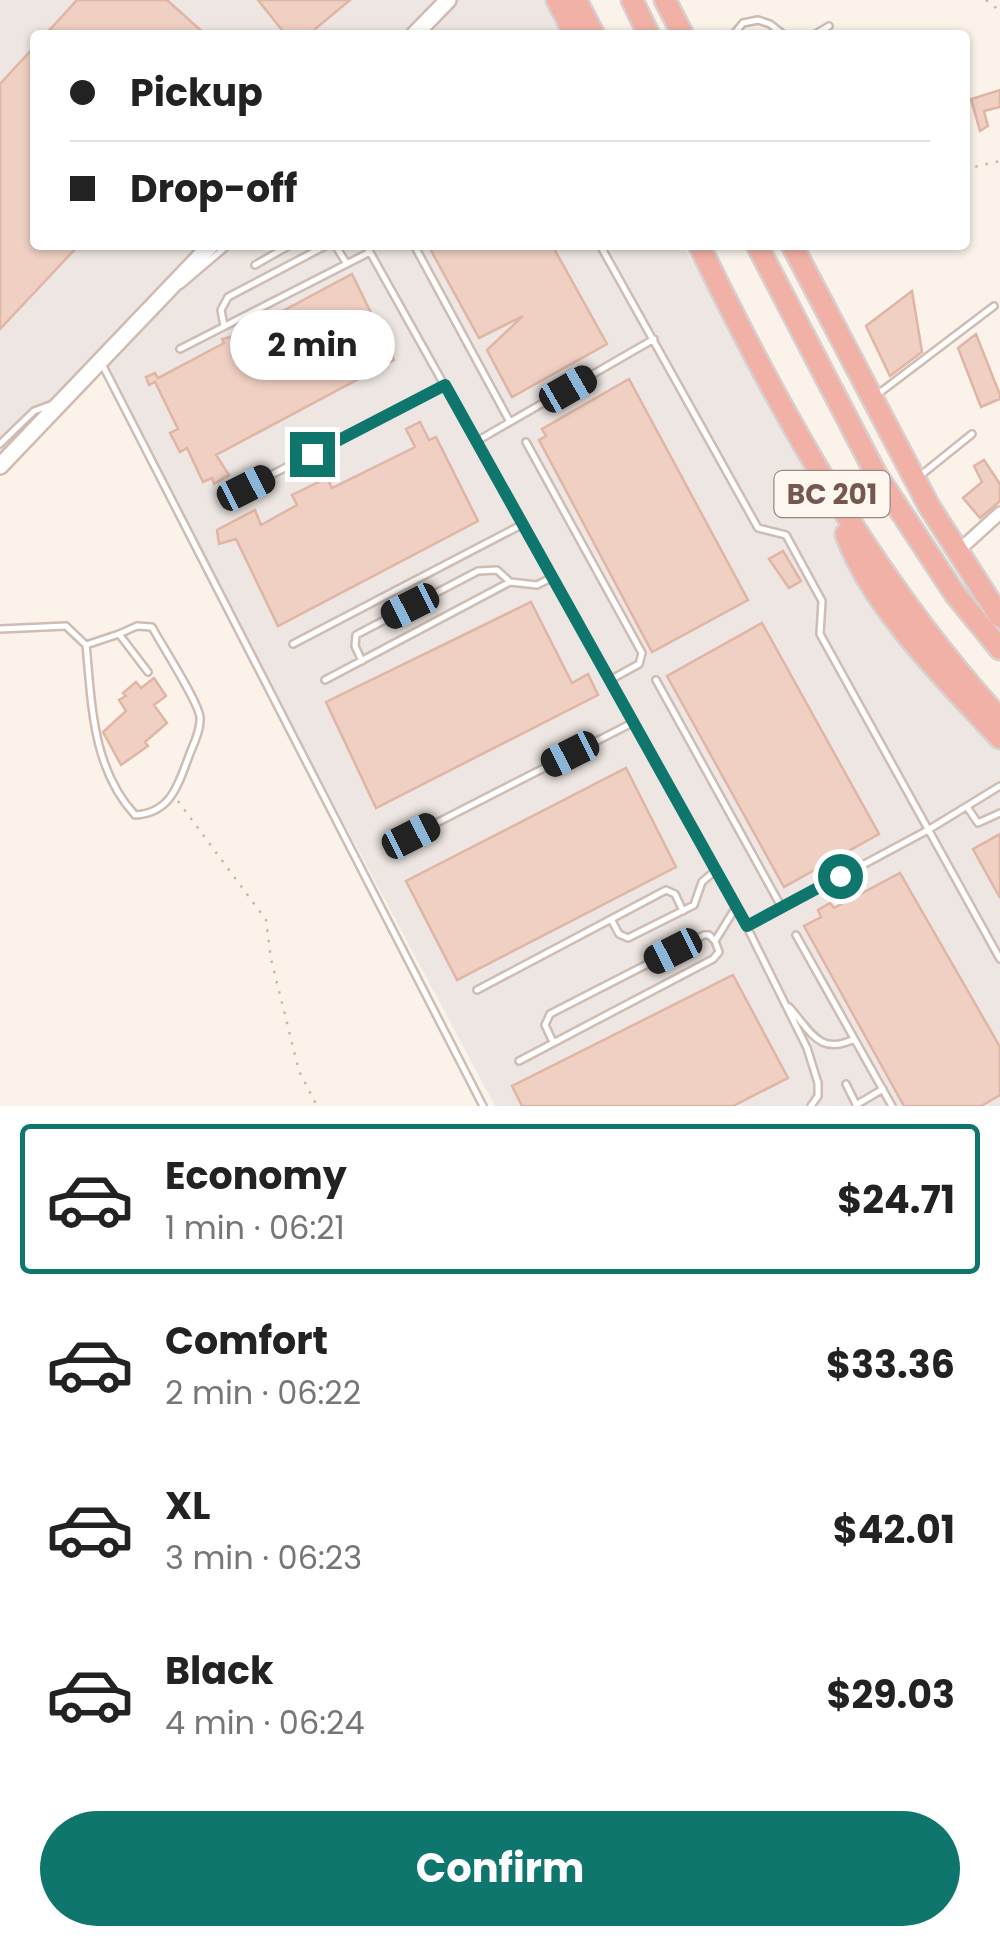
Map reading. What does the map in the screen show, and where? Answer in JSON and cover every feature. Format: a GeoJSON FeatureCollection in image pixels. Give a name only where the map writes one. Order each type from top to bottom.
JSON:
{"type":"FeatureCollection","features":[{"type":"Feature","properties":{"kind":"highway"},"geometry":{"type":"LineString","coordinates":[[556,0],[573,30]]}},
{"type":"Feature","properties":{"kind":"highway"},"geometry":{"type":"LineString","coordinates":[[576,0],[591,30]]}},
{"type":"Feature","properties":{"kind":"highway"},"geometry":{"type":"LineString","coordinates":[[632,0],[647,30]]}},
{"type":"Feature","properties":{"kind":"highway"},"geometry":{"type":"LineString","coordinates":[[664,0],[680,30]]}},
{"type":"Feature","properties":{"kind":"highway","name":"BC 201"},"geometry":{"type":"LineString","coordinates":[[699,250],[840,508],[918,621],[1000,719]]}},
{"type":"Feature","properties":{"kind":"highway","name":"BC 201"},"geometry":{"type":"LineString","coordinates":[[759,250],[906,525],[1000,649]]}},
{"type":"Feature","properties":{"kind":"highway"},"geometry":{"type":"LineString","coordinates":[[795,250],[915,480],[1000,617]]}},
{"type":"Feature","properties":{"kind":"highway"},"geometry":{"type":"LineString","coordinates":[[796,322],[848,355]]}},
{"type":"Feature","properties":{"kind":"highway"},"geometry":{"type":"LineString","coordinates":[[840,508],[858,566],[946,680],[1000,738]]}},
{"type":"Feature","properties":{"kind":"street"},"geometry":{"type":"LineString","coordinates":[[419,30],[447,1]]}},
{"type":"Feature","properties":{"kind":"street"},"geometry":{"type":"LineString","coordinates":[[0,466],[56,403],[206,250]]}},
{"type":"Feature","properties":{"kind":"street"},"geometry":{"type":"LineString","coordinates":[[957,552],[1000,513]]}},
{"type":"Feature","properties":{"kind":"lane"},"geometry":{"type":"LineString","coordinates":[[426,30],[447,1]]}},
{"type":"Feature","properties":{"kind":"lane"},"geometry":{"type":"LineString","coordinates":[[737,30],[742,23],[758,20],[775,30]]}},
{"type":"Feature","properties":{"kind":"lane"},"geometry":{"type":"LineString","coordinates":[[822,30],[829,26]]}},
{"type":"Feature","properties":{"kind":"lane"},"geometry":{"type":"LineString","coordinates":[[166,295],[199,274],[223,250]]}},
{"type":"Feature","properties":{"kind":"lane"},"geometry":{"type":"LineString","coordinates":[[255,265],[281,250]]}},
{"type":"Feature","properties":{"kind":"lane"},"geometry":{"type":"LineString","coordinates":[[224,326],[221,310],[228,297],[317,250]]}},
{"type":"Feature","properties":{"kind":"lane"},"geometry":{"type":"LineString","coordinates":[[338,250],[346,264]]}},
{"type":"Feature","properties":{"kind":"lane"},"geometry":{"type":"LineString","coordinates":[[180,349],[346,264],[365,250]]}},
{"type":"Feature","properties":{"kind":"lane"},"geometry":{"type":"LineString","coordinates":[[369,250],[747,926],[818,1082],[818,1096],[811,1106]]}},
{"type":"Feature","properties":{"kind":"lane"},"geometry":{"type":"LineString","coordinates":[[417,250],[510,422]]}},
{"type":"Feature","properties":{"kind":"lane"},"geometry":{"type":"LineString","coordinates":[[603,250],[758,528],[786,535],[822,601],[820,634],[1000,959]]}},
{"type":"Feature","properties":{"kind":"lane"},"geometry":{"type":"LineString","coordinates":[[872,399],[994,306]]}},
{"type":"Feature","properties":{"kind":"lane"},"geometry":{"type":"LineString","coordinates":[[477,441],[654,339]]}},
{"type":"Feature","properties":{"kind":"lane"},"geometry":{"type":"LineString","coordinates":[[100,362],[484,1106]]}},
{"type":"Feature","properties":{"kind":"lane"},"geometry":{"type":"LineString","coordinates":[[246,488],[445,385]]}},
{"type":"Feature","properties":{"kind":"lane"},"geometry":{"type":"LineString","coordinates":[[0,444],[34,411],[56,403]]}},
{"type":"Feature","properties":{"kind":"lane"},"geometry":{"type":"LineString","coordinates":[[915,480],[972,434]]}},
{"type":"Feature","properties":{"kind":"lane"},"geometry":{"type":"LineString","coordinates":[[526,442],[642,653],[639,664],[610,680]]}},
{"type":"Feature","properties":{"kind":"lane"},"geometry":{"type":"LineString","coordinates":[[292,644],[524,524]]}},
{"type":"Feature","properties":{"kind":"lane"},"geometry":{"type":"LineString","coordinates":[[362,661],[356,635],[489,568],[510,582],[537,584],[553,577]]}},
{"type":"Feature","properties":{"kind":"lane"},"geometry":{"type":"LineString","coordinates":[[325,680],[510,582]]}},
{"type":"Feature","properties":{"kind":"lane"},"geometry":{"type":"LineString","coordinates":[[0,629],[66,626],[86,644],[95,741],[118,796],[135,815],[156,811],[174,796],[200,718],[196,700],[180,680],[152,627],[137,626],[86,644]]}},
{"type":"Feature","properties":{"kind":"lane"},"geometry":{"type":"LineString","coordinates":[[119,634],[148,672]]}},
{"type":"Feature","properties":{"kind":"lane"},"geometry":{"type":"LineString","coordinates":[[656,680],[782,908]]}},
{"type":"Feature","properties":{"kind":"lane"},"geometry":{"type":"LineString","coordinates":[[411,836],[634,722]]}},
{"type":"Feature","properties":{"kind":"lane"},"geometry":{"type":"LineString","coordinates":[[747,926],[928,830],[1000,786]]}},
{"type":"Feature","properties":{"kind":"lane"},"geometry":{"type":"LineString","coordinates":[[967,807],[978,823],[1000,813]]}},
{"type":"Feature","properties":{"kind":"lane"},"geometry":{"type":"LineString","coordinates":[[612,919],[618,934],[628,938],[698,901],[702,882],[716,870]]}},
{"type":"Feature","properties":{"kind":"lane"},"geometry":{"type":"LineString","coordinates":[[477,990],[666,890],[675,894],[683,911]]}},
{"type":"Feature","properties":{"kind":"lane"},"geometry":{"type":"LineString","coordinates":[[714,941],[736,907]]}},
{"type":"Feature","properties":{"kind":"lane"},"geometry":{"type":"LineString","coordinates":[[519,1060],[713,959],[719,952],[714,941],[709,935],[704,936],[550,1014],[545,1025],[553,1042]]}},
{"type":"Feature","properties":{"kind":"lane"},"geometry":{"type":"LineString","coordinates":[[796,935],[892,1106]]}},
{"type":"Feature","properties":{"kind":"lane"},"geometry":{"type":"LineString","coordinates":[[784,1001],[824,1044],[840,1046],[854,1039]]}},
{"type":"Feature","properties":{"kind":"lane"},"geometry":{"type":"LineString","coordinates":[[846,1084],[856,1106],[883,1090]]}},
{"type":"Feature","properties":{"kind":"path"},"geometry":{"type":"LineString","coordinates":[[986,0],[1000,11]]}},
{"type":"Feature","properties":{"kind":"path"},"geometry":{"type":"LineString","coordinates":[[970,168],[1000,161]]}},
{"type":"Feature","properties":{"kind":"path"},"geometry":{"type":"LineString","coordinates":[[174,796],[266,920],[271,959],[299,1071],[316,1106]]}},
{"type":"Feature","properties":{"kind":"shaded area"},"geometry":{"type":"Polygon","coordinates":[[[0,0],[447,0],[420,30],[30,30],[30,250],[208,250],[0,468],[0,0]]]}},
{"type":"Feature","properties":{"kind":"shaded area"},"geometry":{"type":"Polygon","coordinates":[[[455,0],[544,0],[560,30],[427,30],[455,0]]]}},
{"type":"Feature","properties":{"kind":"shaded area"},"geometry":{"type":"Polygon","coordinates":[[[218,250],[686,250],[882,597],[1000,744],[1000,1106],[495,1106],[103,371],[218,250]]]}},
{"type":"Feature","properties":{"kind":"building"},"geometry":{"type":"Polygon","coordinates":[[[77,0],[167,0],[200,30],[50,30],[77,0]]]}},
{"type":"Feature","properties":{"kind":"building"},"geometry":{"type":"Polygon","coordinates":[[[258,0],[350,0],[314,30],[282,30],[258,0]]]}},
{"type":"Feature","properties":{"kind":"building"},"geometry":{"type":"Polygon","coordinates":[[[30,51],[30,250],[74,250],[0,329],[0,84],[30,51]]]}},
{"type":"Feature","properties":{"kind":"building"},"geometry":{"type":"Polygon","coordinates":[[[1000,90],[1000,107],[984,111],[988,126],[980,131],[971,99],[1000,90]]]}},
{"type":"Feature","properties":{"kind":"building"},"geometry":{"type":"Polygon","coordinates":[[[431,250],[555,250],[607,344],[512,397],[487,350],[523,316],[479,338],[431,250]]]}},
{"type":"Feature","properties":{"kind":"building"},"geometry":{"type":"Polygon","coordinates":[[[352,274],[394,360],[216,455],[229,475],[214,484],[212,478],[203,482],[187,448],[180,452],[170,433],[178,429],[155,382],[149,385],[146,377],[155,373],[158,378],[224,343],[222,339],[238,335],[352,274]]]}},
{"type":"Feature","properties":{"kind":"building"},"geometry":{"type":"Polygon","coordinates":[[[912,291],[922,352],[890,376],[866,326],[912,291]]]}},
{"type":"Feature","properties":{"kind":"building"},"geometry":{"type":"Polygon","coordinates":[[[976,334],[1000,395],[1000,399],[981,407],[958,348],[976,334]]]}},
{"type":"Feature","properties":{"kind":"building"},"geometry":{"type":"Polygon","coordinates":[[[629,379],[748,600],[652,652],[539,440],[546,436],[542,429],[629,379]]]}},
{"type":"Feature","properties":{"kind":"building"},"geometry":{"type":"Polygon","coordinates":[[[420,422],[429,440],[436,437],[478,521],[278,626],[236,539],[219,544],[217,530],[255,510],[261,525],[297,505],[292,495],[327,478],[332,488],[415,447],[406,429],[420,422]]]}},
{"type":"Feature","properties":{"kind":"building"},"geometry":{"type":"Polygon","coordinates":[[[984,460],[1000,484],[1000,501],[980,518],[963,498],[982,482],[974,466],[984,460]]]}},
{"type":"Feature","properties":{"kind":"building"},"geometry":{"type":"Polygon","coordinates":[[[783,551],[801,581],[789,588],[769,559],[783,551]]]}},
{"type":"Feature","properties":{"kind":"building"},"geometry":{"type":"Polygon","coordinates":[[[531,602],[572,683],[588,674],[598,695],[376,808],[326,702],[531,602]]]}},
{"type":"Feature","properties":{"kind":"building"},"geometry":{"type":"Polygon","coordinates":[[[762,623],[879,834],[784,887],[667,676],[762,623]]]}},
{"type":"Feature","properties":{"kind":"building"},"geometry":{"type":"Polygon","coordinates":[[[154,678],[166,696],[154,705],[167,723],[145,742],[148,746],[121,765],[103,732],[126,711],[119,700],[126,696],[123,693],[136,682],[141,688],[154,678]]]}},
{"type":"Feature","properties":{"kind":"building"},"geometry":{"type":"Polygon","coordinates":[[[626,768],[676,867],[457,980],[406,881],[626,768]]]}},
{"type":"Feature","properties":{"kind":"building"},"geometry":{"type":"Polygon","coordinates":[[[1000,834],[1000,898],[973,849],[1000,834]]]}},
{"type":"Feature","properties":{"kind":"building"},"geometry":{"type":"Polygon","coordinates":[[[900,873],[1000,1047],[1000,1095],[981,1106],[904,1106],[804,926],[821,917],[818,910],[830,903],[834,908],[900,873]]]}},
{"type":"Feature","properties":{"kind":"building"},"geometry":{"type":"Polygon","coordinates":[[[733,975],[788,1078],[733,1106],[522,1106],[512,1086],[733,975]]]}},
{"type":"Feature","properties":{"kind":"route"},"geometry":{"type":"LineString","coordinates":[[312,454],[445,385],[747,926],[840,876]]}}]}
